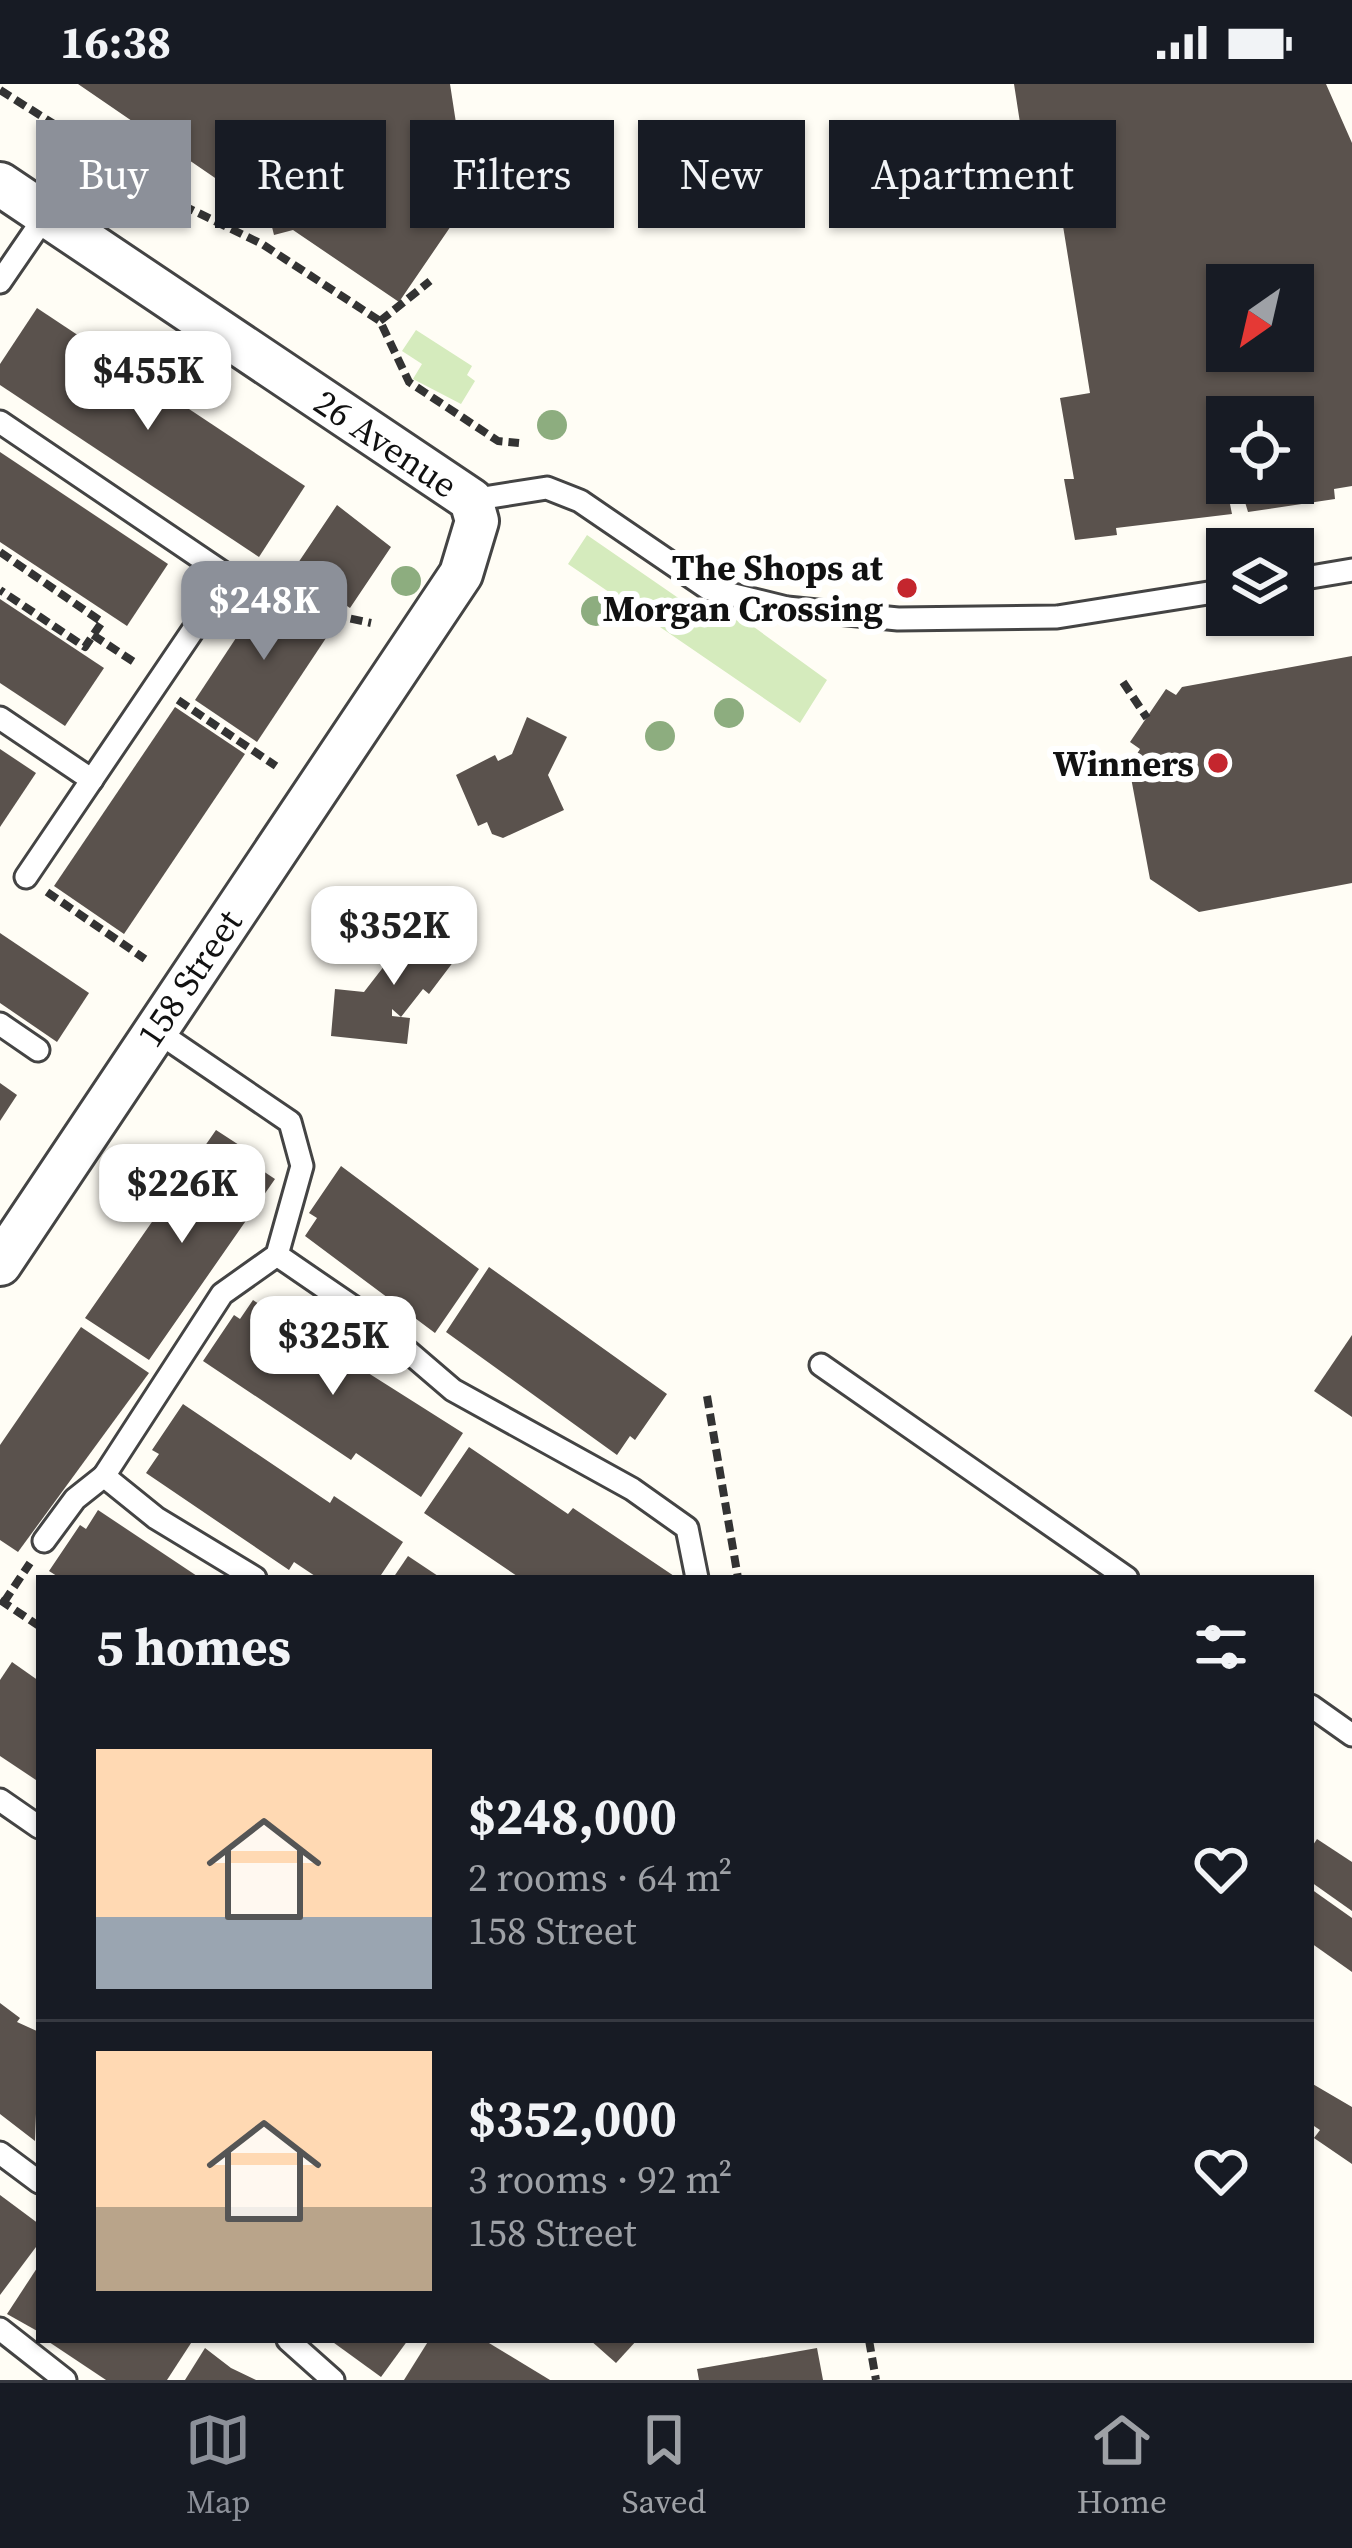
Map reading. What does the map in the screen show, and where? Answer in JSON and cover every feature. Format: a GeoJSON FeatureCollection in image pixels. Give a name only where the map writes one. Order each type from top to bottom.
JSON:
{"type":"FeatureCollection","features":[{"type":"Feature","properties":{"kind":"street","name":"26 Avenue"},"geometry":{"type":"LineString","coordinates":[[0,184],[36,208]]}},
{"type":"Feature","properties":{"kind":"street","name":"26 Avenue"},"geometry":{"type":"LineString","coordinates":[[65,228],[471,500],[477,521],[461,574]]}},
{"type":"Feature","properties":{"kind":"street","name":"158 Street"},"geometry":{"type":"LineString","coordinates":[[0,1264],[461,574]]}},
{"type":"Feature","properties":{"kind":"lane"},"geometry":{"type":"LineString","coordinates":[[0,282],[37,228]]}},
{"type":"Feature","properties":{"kind":"lane"},"geometry":{"type":"LineString","coordinates":[[0,422],[229,577],[26,877]]}},
{"type":"Feature","properties":{"kind":"lane"},"geometry":{"type":"LineString","coordinates":[[471,500],[547,488],[580,501],[709,589],[788,608],[898,619],[1057,617],[1206,593]]}},
{"type":"Feature","properties":{"kind":"lane"},"geometry":{"type":"LineString","coordinates":[[1314,576],[1352,570]]}},
{"type":"Feature","properties":{"kind":"lane"},"geometry":{"type":"LineString","coordinates":[[0,718],[92,780]]}},
{"type":"Feature","properties":{"kind":"lane"},"geometry":{"type":"LineString","coordinates":[[0,1024],[38,1050]]}},
{"type":"Feature","properties":{"kind":"lane"},"geometry":{"type":"LineString","coordinates":[[44,1541],[75,1498],[104,1476],[222,1294],[277,1256],[302,1166],[290,1122],[154,1030]]}},
{"type":"Feature","properties":{"kind":"lane"},"geometry":{"type":"LineString","coordinates":[[277,1256],[370,1318],[454,1390],[632,1489],[687,1528],[696,1575]]}},
{"type":"Feature","properties":{"kind":"lane"},"geometry":{"type":"LineString","coordinates":[[820,1365],[1123,1575]]}},
{"type":"Feature","properties":{"kind":"lane"},"geometry":{"type":"LineString","coordinates":[[104,1476],[156,1518],[249,1575]]}},
{"type":"Feature","properties":{"kind":"lane"},"geometry":{"type":"LineString","coordinates":[[1314,1708],[1352,1735]]}},
{"type":"Feature","properties":{"kind":"lane"},"geometry":{"type":"LineString","coordinates":[[0,1800],[36,1826]]}},
{"type":"Feature","properties":{"kind":"lane"},"geometry":{"type":"LineString","coordinates":[[0,2153],[36,2180]]}},
{"type":"Feature","properties":{"kind":"lane"},"geometry":{"type":"LineString","coordinates":[[0,2329],[65,2380]]}},
{"type":"Feature","properties":{"kind":"lane"},"geometry":{"type":"LineString","coordinates":[[290,2343],[333,2380]]}},
{"type":"Feature","properties":{"kind":"path"},"geometry":{"type":"LineString","coordinates":[[0,90],[380,321],[409,382],[498,441],[519,443]]}},
{"type":"Feature","properties":{"kind":"path"},"geometry":{"type":"LineString","coordinates":[[380,321],[430,281]]}},
{"type":"Feature","properties":{"kind":"path"},"geometry":{"type":"LineString","coordinates":[[0,553],[102,622],[85,647],[0,590]]}},
{"type":"Feature","properties":{"kind":"path"},"geometry":{"type":"LineString","coordinates":[[229,577],[270,572],[333,615],[352,623],[371,623]]}},
{"type":"Feature","properties":{"kind":"path"},"geometry":{"type":"LineString","coordinates":[[305,581],[340,604],[333,615]]}},
{"type":"Feature","properties":{"kind":"path"},"geometry":{"type":"LineString","coordinates":[[93,635],[118,652]]}},
{"type":"Feature","properties":{"kind":"path"},"geometry":{"type":"LineString","coordinates":[[1123,682],[1147,718]]}},
{"type":"Feature","properties":{"kind":"path"},"geometry":{"type":"LineString","coordinates":[[176,699],[276,766]]}},
{"type":"Feature","properties":{"kind":"path"},"geometry":{"type":"LineString","coordinates":[[26,877],[145,959]]}},
{"type":"Feature","properties":{"kind":"path"},"geometry":{"type":"LineString","coordinates":[[706,1396],[738,1575]]}},
{"type":"Feature","properties":{"kind":"path"},"geometry":{"type":"LineString","coordinates":[[36,1624],[2,1601],[44,1541]]}},
{"type":"Feature","properties":{"kind":"path"},"geometry":{"type":"LineString","coordinates":[[870,2343],[876,2380]]}},
{"type":"Feature","properties":{"kind":"green space"},"geometry":{"type":"Polygon","coordinates":[[[416,330],[472,366],[467,375],[475,381],[461,404],[413,379],[422,364],[402,351],[416,330]]]}},
{"type":"Feature","properties":{"kind":"green space"},"geometry":{"type":"Polygon","coordinates":[[[587,535],[703,615],[747,622],[827,680],[800,723],[568,564],[587,535]]]}},
{"type":"Feature","properties":{"kind":"building"},"geometry":{"type":"Polygon","coordinates":[[[78,84],[450,84],[456,120],[410,120],[410,228],[450,228],[399,302],[293,230],[274,235],[272,228],[386,228],[386,120],[215,120],[215,178],[191,162],[191,120],[130,120],[78,84]]]}},
{"type":"Feature","properties":{"kind":"building"},"geometry":{"type":"Polygon","coordinates":[[[1014,84],[1326,84],[1352,143],[1352,486],[1334,489],[1335,499],[1314,502],[1314,396],[1206,396],[1206,504],[1230,504],[1232,514],[1116,528],[1117,535],[1075,540],[1064,479],[1074,479],[1060,398],[1090,393],[1063,228],[1116,228],[1116,120],[1020,120],[1014,84]]]}},
{"type":"Feature","properties":{"kind":"building"},"geometry":{"type":"Polygon","coordinates":[[[37,308],[305,486],[259,557],[0,385],[0,364],[37,308]]]}},
{"type":"Feature","properties":{"kind":"building"},"geometry":{"type":"Polygon","coordinates":[[[0,452],[168,564],[127,626],[0,542],[0,452]]]}},
{"type":"Feature","properties":{"kind":"building"},"geometry":{"type":"Polygon","coordinates":[[[1246,504],[1302,504],[1248,512],[1246,504]]]}},
{"type":"Feature","properties":{"kind":"building"},"geometry":{"type":"Polygon","coordinates":[[[337,505],[391,547],[350,608],[320,588],[315,574],[298,563],[337,505]]]}},
{"type":"Feature","properties":{"kind":"building"},"geometry":{"type":"Polygon","coordinates":[[[271,585],[334,626],[257,742],[195,700],[271,585]]]}},
{"type":"Feature","properties":{"kind":"building"},"geometry":{"type":"Polygon","coordinates":[[[0,599],[104,668],[65,726],[0,683],[0,599]]]}},
{"type":"Feature","properties":{"kind":"building"},"geometry":{"type":"Polygon","coordinates":[[[1352,656],[1352,883],[1199,912],[1150,879],[1129,767],[1140,749],[1130,742],[1166,689],[1176,695],[1182,687],[1352,656]]]}},
{"type":"Feature","properties":{"kind":"building"},"geometry":{"type":"Polygon","coordinates":[[[175,707],[245,754],[124,934],[54,886],[175,707]]]}},
{"type":"Feature","properties":{"kind":"building"},"geometry":{"type":"Polygon","coordinates":[[[527,717],[567,737],[548,775],[564,810],[503,838],[492,834],[487,822],[478,826],[456,775],[495,755],[498,761],[512,754],[527,717]]]}},
{"type":"Feature","properties":{"kind":"building"},"geometry":{"type":"Polygon","coordinates":[[[0,749],[36,773],[0,827],[0,749]]]}},
{"type":"Feature","properties":{"kind":"building"},"geometry":{"type":"Polygon","coordinates":[[[413,917],[460,953],[429,994],[423,989],[401,1017],[410,1018],[407,1044],[331,1036],[335,989],[364,992],[388,961],[382,956],[413,917]]]}},
{"type":"Feature","properties":{"kind":"building"},"geometry":{"type":"Polygon","coordinates":[[[0,933],[89,993],[57,1042],[0,1003],[0,933]]]}},
{"type":"Feature","properties":{"kind":"building"},"geometry":{"type":"Polygon","coordinates":[[[0,1083],[17,1095],[0,1121],[0,1083]]]}},
{"type":"Feature","properties":{"kind":"building"},"geometry":{"type":"Polygon","coordinates":[[[216,1130],[262,1160],[257,1167],[275,1179],[149,1360],[85,1318],[216,1130]]]}},
{"type":"Feature","properties":{"kind":"building"},"geometry":{"type":"Polygon","coordinates":[[[341,1166],[479,1269],[435,1333],[305,1236],[317,1218],[309,1213],[341,1166]]]}},
{"type":"Feature","properties":{"kind":"building"},"geometry":{"type":"Polygon","coordinates":[[[489,1267],[667,1394],[635,1440],[630,1436],[617,1455],[446,1332],[489,1267]]]}},
{"type":"Feature","properties":{"kind":"building"},"geometry":{"type":"Polygon","coordinates":[[[253,1300],[463,1433],[421,1497],[356,1453],[351,1460],[203,1361],[234,1315],[240,1319],[253,1300]]]}},
{"type":"Feature","properties":{"kind":"building"},"geometry":{"type":"Polygon","coordinates":[[[81,1327],[149,1373],[18,1552],[0,1540],[0,1445],[81,1327]]]}},
{"type":"Feature","properties":{"kind":"building"},"geometry":{"type":"Polygon","coordinates":[[[1352,1335],[1352,1417],[1314,1391],[1352,1335]]]}},
{"type":"Feature","properties":{"kind":"building"},"geometry":{"type":"Polygon","coordinates":[[[183,1404],[330,1503],[334,1496],[403,1542],[381,1575],[314,1575],[294,1562],[289,1570],[146,1473],[159,1454],[152,1450],[183,1404]]]}},
{"type":"Feature","properties":{"kind":"building"},"geometry":{"type":"Polygon","coordinates":[[[469,1447],[568,1514],[573,1508],[673,1575],[516,1575],[424,1513],[469,1447]]]}},
{"type":"Feature","properties":{"kind":"building"},"geometry":{"type":"Polygon","coordinates":[[[98,1510],[196,1575],[55,1575],[49,1571],[80,1525],[86,1529],[98,1510]]]}},
{"type":"Feature","properties":{"kind":"building"},"geometry":{"type":"Polygon","coordinates":[[[408,1556],[436,1575],[395,1575],[408,1556]]]}},
{"type":"Feature","properties":{"kind":"building"},"geometry":{"type":"Polygon","coordinates":[[[12,1662],[36,1679],[36,1780],[0,1756],[0,1680],[12,1662]]]}},
{"type":"Feature","properties":{"kind":"building"},"geometry":{"type":"Polygon","coordinates":[[[1317,1839],[1352,1862],[1352,1911],[1314,1884],[1317,1839]]]}},
{"type":"Feature","properties":{"kind":"building"},"geometry":{"type":"Polygon","coordinates":[[[1314,1891],[1352,1918],[1352,1972],[1314,1945],[1314,1891]]]}},
{"type":"Feature","properties":{"kind":"building"},"geometry":{"type":"Polygon","coordinates":[[[0,2003],[20,2018],[17,2022],[36,2031],[35,2141],[0,2114],[0,2003]]]}},
{"type":"Feature","properties":{"kind":"building"},"geometry":{"type":"Polygon","coordinates":[[[1314,2085],[1352,2107],[1352,2164],[1314,2138],[1320,2130],[1314,2126],[1314,2085]]]}},
{"type":"Feature","properties":{"kind":"building"},"geometry":{"type":"Polygon","coordinates":[[[0,2195],[36,2222],[36,2247],[0,2295],[0,2195]]]}},
{"type":"Feature","properties":{"kind":"building"},"geometry":{"type":"Polygon","coordinates":[[[36,2270],[36,2330],[7,2314],[36,2270]]]}},
{"type":"Feature","properties":{"kind":"building"},"geometry":{"type":"Polygon","coordinates":[[[50,2343],[191,2343],[167,2380],[106,2380],[50,2343]]]}},
{"type":"Feature","properties":{"kind":"building"},"geometry":{"type":"Polygon","coordinates":[[[334,2343],[406,2343],[381,2377],[334,2343]]]}},
{"type":"Feature","properties":{"kind":"building"},"geometry":{"type":"Polygon","coordinates":[[[427,2343],[489,2343],[550,2380],[404,2380],[427,2343]]]}},
{"type":"Feature","properties":{"kind":"building"},"geometry":{"type":"Polygon","coordinates":[[[593,2343],[634,2343],[616,2363],[593,2343]]]}},
{"type":"Feature","properties":{"kind":"building"},"geometry":{"type":"Polygon","coordinates":[[[205,2348],[231,2368],[256,2380],[185,2380],[205,2348]]]}},
{"type":"Feature","properties":{"kind":"building"},"geometry":{"type":"Polygon","coordinates":[[[817,2348],[823,2380],[699,2380],[697,2369],[817,2348]]]}},
{"type":"Feature","properties":{"kind":"place","name":"The Shops at Morgan Crossing"},"geometry":{"type":"Point","coordinates":[907,588]}},
{"type":"Feature","properties":{"kind":"place","name":"Winners"},"geometry":{"type":"Point","coordinates":[1218,763]}}]}
